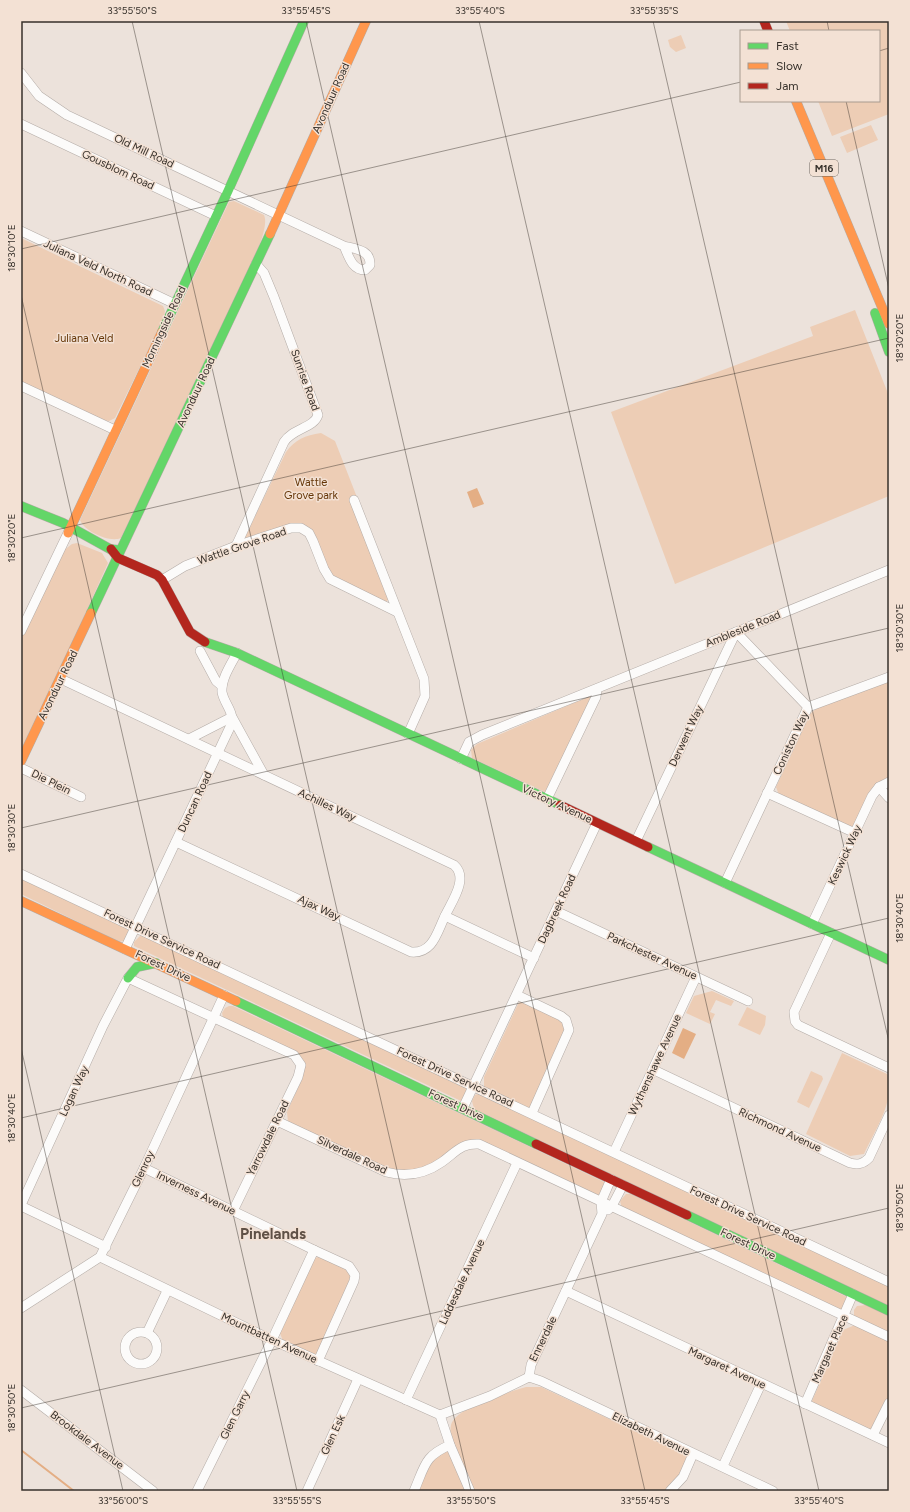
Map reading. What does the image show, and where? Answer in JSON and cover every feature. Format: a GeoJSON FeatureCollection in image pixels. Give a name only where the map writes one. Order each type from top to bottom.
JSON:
{"type":"FeatureCollection","features":[{"type":"Feature","properties":{"kind":"street","name":"Morningside Road"},"geometry":{"type":"LineString","coordinates":[[21,631],[228,191],[304,21]]}},
{"type":"Feature","properties":{"kind":"street","name":"Avonduur Road"},"geometry":{"type":"LineString","coordinates":[[21,761],[256,264],[366,21]]}},
{"type":"Feature","properties":{"kind":"street","name":"Old Mill Road"},"geometry":{"type":"LineString","coordinates":[[21,73],[39,96],[59,110],[344,246]]}},
{"type":"Feature","properties":{"kind":"street","name":"M16"},"geometry":{"type":"LineString","coordinates":[[796,102],[889,324]]}},
{"type":"Feature","properties":{"kind":"street","name":"Gousblom Road"},"geometry":{"type":"LineString","coordinates":[[21,124],[216,216]]}},
{"type":"Feature","properties":{"kind":"street","name":"Juliana Veld North Road"},"geometry":{"type":"LineString","coordinates":[[21,231],[175,304]]}},
{"type":"Feature","properties":{"kind":"street","name":"M16"},"geometry":{"type":"LineString","coordinates":[[851,236],[864,282],[889,352]]}},
{"type":"Feature","properties":{"kind":"street","name":"Sunrise Road"},"geometry":{"type":"LineString","coordinates":[[236,546],[288,435],[313,424],[318,415],[264,273],[256,264]]}},
{"type":"Feature","properties":{"kind":"street"},"geometry":{"type":"LineString","coordinates":[[21,386],[115,430]]}},
{"type":"Feature","properties":{"kind":"street"},"geometry":{"type":"LineString","coordinates":[[354,500],[426,688],[422,704],[408,734]]}},
{"type":"Feature","properties":{"kind":"street"},"geometry":{"type":"LineString","coordinates":[[21,506],[120,554]]}},
{"type":"Feature","properties":{"kind":"street","name":"Wattle Grove Road"},"geometry":{"type":"LineString","coordinates":[[165,578],[185,566],[236,546],[291,528],[301,528],[309,533],[314,541],[324,569],[330,579],[397,612]]}},
{"type":"Feature","properties":{"kind":"street","name":"Victory Avenue"},"geometry":{"type":"LineString","coordinates":[[120,554],[153,564],[165,578],[190,632],[203,641],[216,647],[226,648],[237,653],[889,960]]}},
{"type":"Feature","properties":{"kind":"street","name":"Ambleside Road"},"geometry":{"type":"LineString","coordinates":[[461,759],[469,742],[475,738],[889,570]]}},
{"type":"Feature","properties":{"kind":"street"},"geometry":{"type":"LineString","coordinates":[[736,632],[808,707]]}},
{"type":"Feature","properties":{"kind":"street","name":"Derwent Way"},"geometry":{"type":"LineString","coordinates":[[636,841],[736,632]]}},
{"type":"Feature","properties":{"kind":"street"},"geometry":{"type":"LineString","coordinates":[[200,651],[216,681],[222,686]]}},
{"type":"Feature","properties":{"kind":"street"},"geometry":{"type":"LineString","coordinates":[[237,653],[222,686],[224,697],[232,717],[264,775]]}},
{"type":"Feature","properties":{"kind":"street","name":"Coniston Way"},"geometry":{"type":"LineString","coordinates":[[725,883],[808,707],[889,677]]}},
{"type":"Feature","properties":{"kind":"street","name":"Achilles Way"},"geometry":{"type":"LineString","coordinates":[[61,678],[454,865],[460,873],[461,878],[445,916]]}},
{"type":"Feature","properties":{"kind":"street"},"geometry":{"type":"LineString","coordinates":[[547,799],[596,697],[596,689]]}},
{"type":"Feature","properties":{"kind":"street"},"geometry":{"type":"LineString","coordinates":[[189,740],[232,717]]}},
{"type":"Feature","properties":{"kind":"street","name":"Duncan Road"},"geometry":{"type":"LineString","coordinates":[[125,949],[218,753],[232,717]]}},
{"type":"Feature","properties":{"kind":"street","name":"Die Plein"},"geometry":{"type":"LineString","coordinates":[[21,768],[81,797]]}},
{"type":"Feature","properties":{"kind":"street"},"geometry":{"type":"LineString","coordinates":[[889,782],[879,787],[889,798]]}},
{"type":"Feature","properties":{"kind":"street","name":"Keswick Way"},"geometry":{"type":"LineString","coordinates":[[812,924],[872,796],[879,787]]}},
{"type":"Feature","properties":{"kind":"street"},"geometry":{"type":"LineString","coordinates":[[767,793],[855,833]]}},
{"type":"Feature","properties":{"kind":"street","name":"Dagbreek Road"},"geometry":{"type":"LineString","coordinates":[[463,1108],[597,823]]}},
{"type":"Feature","properties":{"kind":"street","name":"Ajax Way"},"geometry":{"type":"LineString","coordinates":[[176,842],[411,952],[419,953],[430,946],[445,916]]}},
{"type":"Feature","properties":{"kind":"street","name":"Forest Drive Service Road"},"geometry":{"type":"LineString","coordinates":[[21,874],[889,1282]]}},
{"type":"Feature","properties":{"kind":"street","name":"Forest Drive"},"geometry":{"type":"LineString","coordinates":[[21,901],[224,995],[889,1311]]}},
{"type":"Feature","properties":{"kind":"street","name":"Parkchester Avenue"},"geometry":{"type":"LineString","coordinates":[[556,911],[696,978],[748,1001]]}},
{"type":"Feature","properties":{"kind":"street"},"geometry":{"type":"LineString","coordinates":[[445,916],[534,958]]}},
{"type":"Feature","properties":{"kind":"street"},"geometry":{"type":"LineString","coordinates":[[831,933],[794,1012],[795,1021],[798,1025],[889,1068]]}},
{"type":"Feature","properties":{"kind":"street"},"geometry":{"type":"LineString","coordinates":[[156,963],[137,967],[128,978],[214,1017]]}},
{"type":"Feature","properties":{"kind":"street","name":"Logan Way"},"geometry":{"type":"LineString","coordinates":[[21,1206],[103,1026],[128,978]]}},
{"type":"Feature","properties":{"kind":"street","name":"Wythenshawe Avenue"},"geometry":{"type":"LineString","coordinates":[[614,1152],[654,1070],[696,978]]}},
{"type":"Feature","properties":{"kind":"street"},"geometry":{"type":"LineString","coordinates":[[517,994],[561,1016],[566,1020],[569,1030],[532,1113]]}},
{"type":"Feature","properties":{"kind":"street","name":"Glenroy"},"geometry":{"type":"LineString","coordinates":[[21,1308],[100,1257],[144,1168],[224,995]]}},
{"type":"Feature","properties":{"kind":"street","name":"Yarrowdale Road"},"geometry":{"type":"LineString","coordinates":[[214,1017],[294,1055],[301,1065],[301,1071],[233,1211]]}},
{"type":"Feature","properties":{"kind":"street","name":"Richmond Avenue"},"geometry":{"type":"LineString","coordinates":[[654,1070],[850,1163],[857,1164],[864,1162],[869,1158],[887,1126]]}},
{"type":"Feature","properties":{"kind":"street"},"geometry":{"type":"LineString","coordinates":[[887,1126],[889,1115]]}},
{"type":"Feature","properties":{"kind":"street","name":"Silverdale Road"},"geometry":{"type":"LineString","coordinates":[[277,1121],[386,1172],[400,1176],[409,1175],[431,1168],[469,1143],[479,1144],[517,1163]]}},
{"type":"Feature","properties":{"kind":"street"},"geometry":{"type":"LineString","coordinates":[[517,1163],[612,1206],[889,1337]]}},
{"type":"Feature","properties":{"kind":"street","name":"Liddesdale Avenue"},"geometry":{"type":"LineString","coordinates":[[406,1400],[517,1163]]}},
{"type":"Feature","properties":{"kind":"street","name":"Inverness Avenue"},"geometry":{"type":"LineString","coordinates":[[144,1168],[349,1266],[355,1275],[354,1281],[318,1361]]}},
{"type":"Feature","properties":{"kind":"street","name":"Ennerdale"},"geometry":{"type":"LineString","coordinates":[[602,1214],[601,1202],[611,1180]]}},
{"type":"Feature","properties":{"kind":"street","name":"Ennerdale"},"geometry":{"type":"LineString","coordinates":[[440,1415],[497,1393],[529,1377],[531,1365],[602,1214],[612,1206],[624,1185]]}},
{"type":"Feature","properties":{"kind":"street"},"geometry":{"type":"LineString","coordinates":[[21,1206],[106,1247]]}},
{"type":"Feature","properties":{"kind":"street"},"geometry":{"type":"LineString","coordinates":[[272,1340],[314,1250]]}},
{"type":"Feature","properties":{"kind":"street","name":"Mountbatten Avenue"},"geometry":{"type":"LineString","coordinates":[[100,1257],[167,1291],[272,1340],[440,1415]]}},
{"type":"Feature","properties":{"kind":"street"},"geometry":{"type":"LineString","coordinates":[[147,1333],[167,1291]]}},
{"type":"Feature","properties":{"kind":"street","name":"Margaret Avenue"},"geometry":{"type":"LineString","coordinates":[[566,1291],[889,1443]]}},
{"type":"Feature","properties":{"kind":"street","name":"Margaret Place"},"geometry":{"type":"LineString","coordinates":[[805,1404],[854,1294]]}},
{"type":"Feature","properties":{"kind":"street"},"geometry":{"type":"LineString","coordinates":[[21,1297],[30,1301]]}},
{"type":"Feature","properties":{"kind":"street","name":"Glen Garry"},"geometry":{"type":"LineString","coordinates":[[197,1491],[272,1340]]}},
{"type":"Feature","properties":{"kind":"street","name":"Elizabeth Avenue"},"geometry":{"type":"LineString","coordinates":[[529,1377],[541,1381],[693,1454],[723,1466],[773,1491]]}},
{"type":"Feature","properties":{"kind":"street","name":"Glen Esk"},"geometry":{"type":"LineString","coordinates":[[307,1491],[358,1379]]}},
{"type":"Feature","properties":{"kind":"street"},"geometry":{"type":"LineString","coordinates":[[723,1466],[761,1384]]}},
{"type":"Feature","properties":{"kind":"street","name":"Brookdale Avenue"},"geometry":{"type":"LineString","coordinates":[[21,1390],[153,1491]]}},
{"type":"Feature","properties":{"kind":"street"},"geometry":{"type":"LineString","coordinates":[[873,1435],[889,1403]]}},
{"type":"Feature","properties":{"kind":"street"},"geometry":{"type":"LineString","coordinates":[[440,1415],[450,1445],[470,1491]]}},
{"type":"Feature","properties":{"kind":"street"},"geometry":{"type":"LineString","coordinates":[[414,1491],[430,1456],[436,1451],[450,1445]]}},
{"type":"Feature","properties":{"kind":"street"},"geometry":{"type":"LineString","coordinates":[[670,1491],[683,1476],[693,1454]]}},
{"type":"Feature","properties":{"kind":"green space"},"geometry":{"type":"Polygon","coordinates":[[[786,21],[889,21],[889,114],[832,136],[818,102],[880,102],[880,30],[790,30],[786,21]]]}},
{"type":"Feature","properties":{"kind":"green space"},"geometry":{"type":"Polygon","coordinates":[[[681,35],[686,48],[676,52],[670,47],[668,40],[681,35]]]}},
{"type":"Feature","properties":{"kind":"green space"},"geometry":{"type":"Polygon","coordinates":[[[871,125],[878,140],[847,153],[840,137],[871,125]]]}},
{"type":"Feature","properties":{"kind":"green space"},"geometry":{"type":"Polygon","coordinates":[[[234,201],[264,215],[265,221],[262,237],[246,278],[121,538],[110,539],[98,535],[86,528],[80,520],[229,202],[234,201]]]}},
{"type":"Feature","properties":{"kind":"green space","name":"Juliana Veld"},"geometry":{"type":"Polygon","coordinates":[[[21,238],[163,306],[165,311],[164,318],[115,418],[109,421],[102,420],[21,383],[21,238]]]}},
{"type":"Feature","properties":{"kind":"green space"},"geometry":{"type":"Polygon","coordinates":[[[855,310],[889,396],[889,496],[675,584],[611,412],[813,336],[810,327],[855,310]]]}},
{"type":"Feature","properties":{"kind":"green space","name":"Wattle Grove park"},"geometry":{"type":"Polygon","coordinates":[[[321,433],[335,441],[378,551],[389,598],[386,603],[353,588],[336,578],[326,566],[315,538],[306,528],[246,539],[245,537],[286,452],[293,444],[301,439],[310,435],[321,433]]]}},
{"type":"Feature","properties":{"kind":"green space"},"geometry":{"type":"Polygon","coordinates":[[[77,543],[102,553],[108,563],[21,756],[21,639],[63,551],[72,544],[77,543]]]}},
{"type":"Feature","properties":{"kind":"green space"},"geometry":{"type":"Polygon","coordinates":[[[889,681],[889,780],[854,828],[779,795],[776,787],[810,714],[818,707],[889,681]]]}},
{"type":"Feature","properties":{"kind":"green space"},"geometry":{"type":"Polygon","coordinates":[[[588,697],[592,698],[545,792],[472,758],[471,750],[477,744],[588,697]]]}},
{"type":"Feature","properties":{"kind":"green space"},"geometry":{"type":"Polygon","coordinates":[[[21,877],[130,929],[124,941],[119,942],[21,894],[21,877]]]}},
{"type":"Feature","properties":{"kind":"green space"},"geometry":{"type":"Polygon","coordinates":[[[141,935],[465,1086],[467,1090],[464,1099],[461,1101],[134,946],[134,942],[141,935]]]}},
{"type":"Feature","properties":{"kind":"green space"},"geometry":{"type":"Polygon","coordinates":[[[712,991],[734,1001],[731,1006],[716,1000],[710,1012],[715,1014],[710,1024],[686,1013],[694,996],[712,991]]]}},
{"type":"Feature","properties":{"kind":"green space"},"geometry":{"type":"Polygon","coordinates":[[[525,1002],[566,1021],[567,1026],[529,1110],[484,1087],[484,1077],[518,1004],[525,1002]]]}},
{"type":"Feature","properties":{"kind":"green space"},"geometry":{"type":"Polygon","coordinates":[[[233,1006],[604,1182],[606,1186],[604,1194],[597,1197],[475,1142],[433,1168],[393,1172],[288,1122],[287,1112],[303,1077],[302,1061],[223,1017],[222,1013],[225,1008],[233,1006]]]}},
{"type":"Feature","properties":{"kind":"green space"},"geometry":{"type":"Polygon","coordinates":[[[747,1007],[766,1016],[765,1025],[760,1035],[738,1025],[747,1007]]]}},
{"type":"Feature","properties":{"kind":"green space"},"geometry":{"type":"Polygon","coordinates":[[[842,1053],[887,1074],[889,1083],[887,1104],[864,1154],[850,1156],[806,1134],[842,1053]]]}},
{"type":"Feature","properties":{"kind":"green space"},"geometry":{"type":"Polygon","coordinates":[[[811,1071],[822,1076],[823,1079],[809,1108],[797,1102],[811,1071]]]}},
{"type":"Feature","properties":{"kind":"green space"},"geometry":{"type":"Polygon","coordinates":[[[481,1093],[889,1287],[889,1306],[474,1109],[472,1101],[475,1095],[481,1093]]]}},
{"type":"Feature","properties":{"kind":"green space"},"geometry":{"type":"Polygon","coordinates":[[[626,1194],[631,1194],[847,1297],[842,1309],[837,1310],[622,1208],[620,1201],[626,1194]]]}},
{"type":"Feature","properties":{"kind":"green space"},"geometry":{"type":"Polygon","coordinates":[[[323,1257],[350,1270],[352,1281],[317,1356],[283,1341],[279,1331],[313,1259],[323,1257]]]}},
{"type":"Feature","properties":{"kind":"green space"},"geometry":{"type":"Polygon","coordinates":[[[866,1305],[889,1316],[889,1334],[854,1316],[854,1310],[857,1306],[866,1305]]]}},
{"type":"Feature","properties":{"kind":"green space"},"geometry":{"type":"Polygon","coordinates":[[[855,1325],[889,1341],[889,1404],[871,1431],[814,1405],[812,1401],[843,1330],[855,1325]]]}},
{"type":"Feature","properties":{"kind":"green space"},"geometry":{"type":"Polygon","coordinates":[[[526,1387],[541,1387],[686,1455],[689,1464],[668,1491],[474,1491],[455,1449],[452,1440],[451,1425],[455,1418],[472,1406],[496,1396],[526,1387]]]}},
{"type":"Feature","properties":{"kind":"green space"},"geometry":{"type":"Polygon","coordinates":[[[448,1450],[469,1491],[416,1491],[431,1457],[448,1450]]]}},
{"type":"Feature","properties":{"kind":"shaded area"},"geometry":{"type":"Polygon","coordinates":[[[477,488],[484,504],[473,508],[467,492],[477,488]]]}},
{"type":"Feature","properties":{"kind":"shaded area"},"geometry":{"type":"Polygon","coordinates":[[[683,1028],[696,1034],[684,1059],[672,1053],[683,1028]]]}},
{"type":"Feature","properties":{"kind":"waterway"},"geometry":{"type":"LineString","coordinates":[[21,1450],[74,1491]]}},
{"type":"Feature","properties":{"kind":"traffic: fast"},"geometry":{"type":"LineString","coordinates":[[162,332],[228,191],[304,21]]}},
{"type":"Feature","properties":{"kind":"traffic: fast"},"geometry":{"type":"LineString","coordinates":[[91,613],[270,234]]}},
{"type":"Feature","properties":{"kind":"traffic: fast"},"geometry":{"type":"LineString","coordinates":[[875,313],[889,352]]}},
{"type":"Feature","properties":{"kind":"traffic: fast"},"geometry":{"type":"LineString","coordinates":[[21,506],[63,523],[110,549],[118,550]]}},
{"type":"Feature","properties":{"kind":"traffic: fast"},"geometry":{"type":"LineString","coordinates":[[205,642],[237,653],[560,805]]}},
{"type":"Feature","properties":{"kind":"traffic: fast"},"geometry":{"type":"LineString","coordinates":[[648,847],[889,960]]}},
{"type":"Feature","properties":{"kind":"traffic: fast"},"geometry":{"type":"LineString","coordinates":[[128,978],[137,967],[156,963]]}},
{"type":"Feature","properties":{"kind":"traffic: fast"},"geometry":{"type":"LineString","coordinates":[[236,1001],[536,1144]]}},
{"type":"Feature","properties":{"kind":"traffic: fast"},"geometry":{"type":"LineString","coordinates":[[687,1215],[889,1311]]}},
{"type":"Feature","properties":{"kind":"traffic: slow"},"geometry":{"type":"LineString","coordinates":[[270,234],[366,21]]}},
{"type":"Feature","properties":{"kind":"traffic: slow"},"geometry":{"type":"LineString","coordinates":[[796,102],[889,324]]}},
{"type":"Feature","properties":{"kind":"traffic: slow"},"geometry":{"type":"LineString","coordinates":[[68,533],[162,332]]}},
{"type":"Feature","properties":{"kind":"traffic: slow"},"geometry":{"type":"LineString","coordinates":[[21,761],[91,613]]}},
{"type":"Feature","properties":{"kind":"traffic: slow"},"geometry":{"type":"LineString","coordinates":[[21,901],[236,1001]]}},
{"type":"Feature","properties":{"kind":"traffic: jam"},"geometry":{"type":"LineString","coordinates":[[764,21],[768,30]]}},
{"type":"Feature","properties":{"kind":"traffic: jam"},"geometry":{"type":"LineString","coordinates":[[111,549],[118,558],[157,575],[162,580],[190,632],[205,642]]}},
{"type":"Feature","properties":{"kind":"traffic: jam"},"geometry":{"type":"LineString","coordinates":[[560,805],[648,847]]}},
{"type":"Feature","properties":{"kind":"traffic: jam"},"geometry":{"type":"LineString","coordinates":[[536,1144],[687,1215]]}},
{"type":"Feature","properties":{"kind":"district","name":"Pinelands"},"geometry":{"type":"Point","coordinates":[273,1234]}}]}
